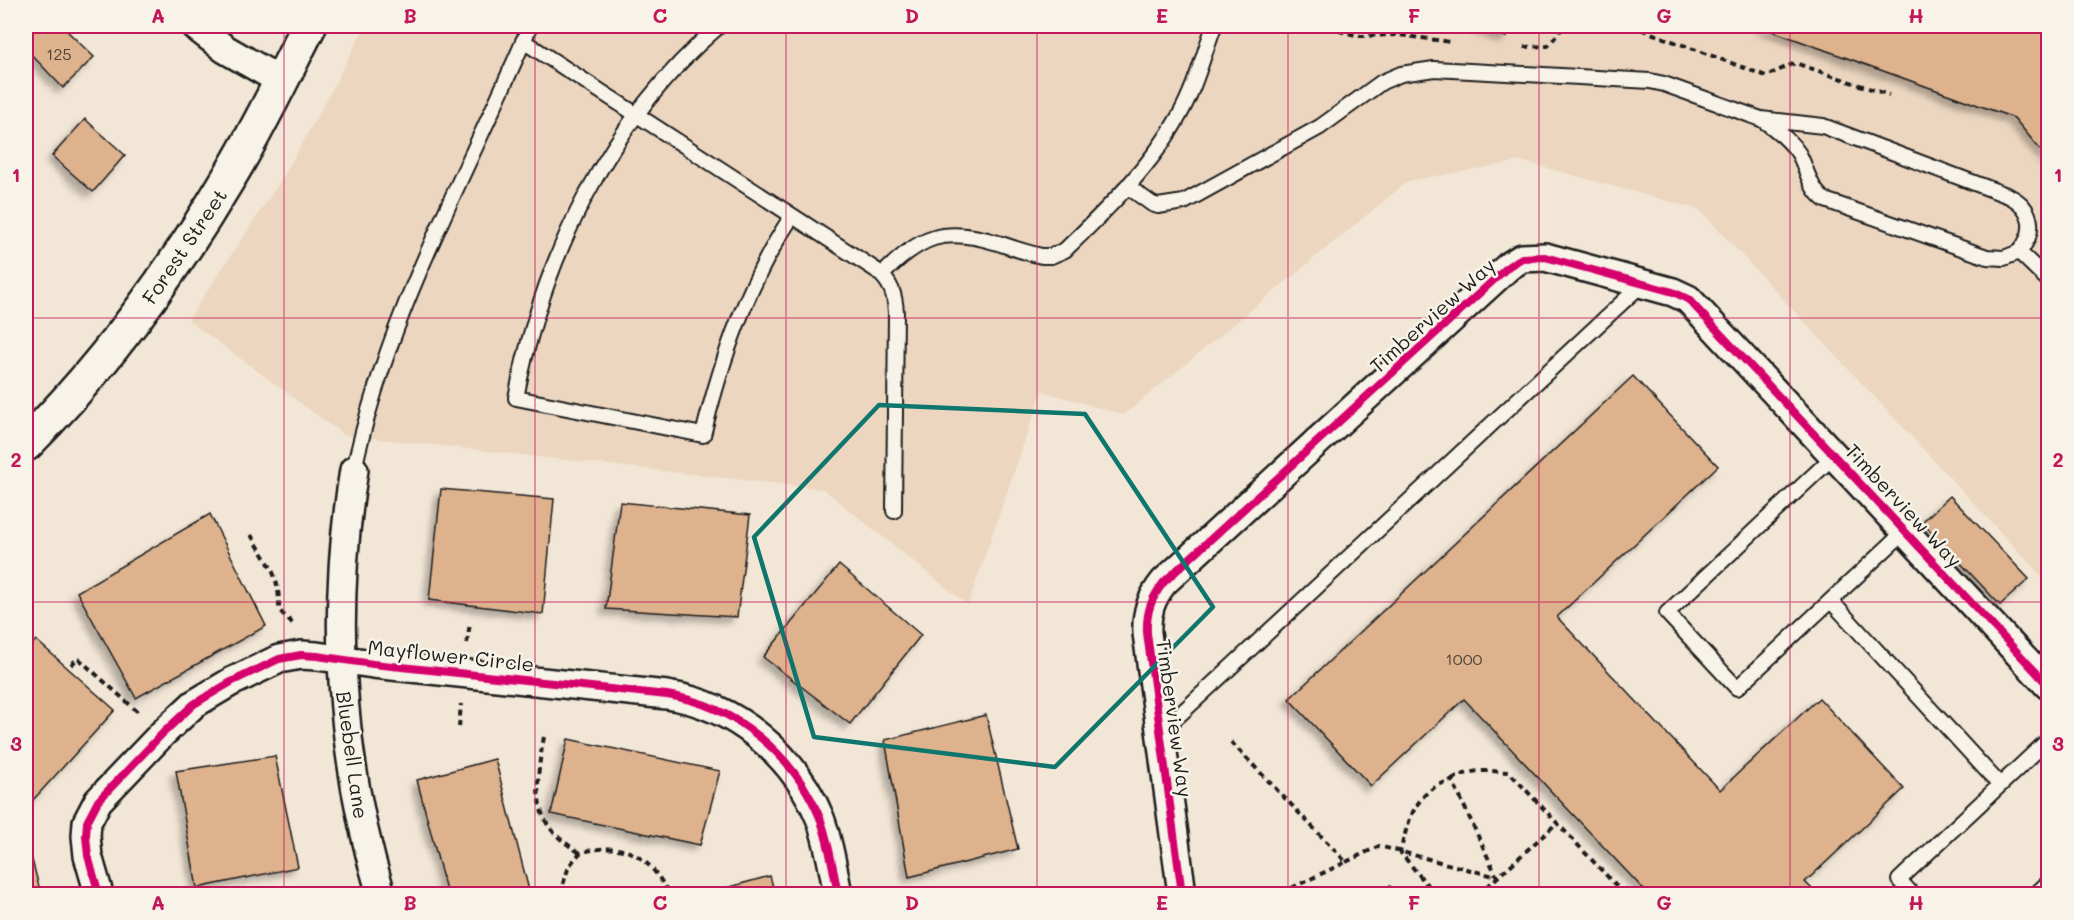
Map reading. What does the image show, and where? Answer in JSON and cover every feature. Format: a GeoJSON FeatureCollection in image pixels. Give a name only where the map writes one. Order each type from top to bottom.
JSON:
{"type":"FeatureCollection","features":[{"type":"Feature","properties":{"kind":"main road","name":"Forest Street"},"geometry":{"type":"LineString","coordinates":[[26,444],[111,349],[175,264],[230,177],[309,26]]}},
{"type":"Feature","properties":{"kind":"street"},"geometry":{"type":"LineString","coordinates":[[195,26],[225,49],[281,81]]}},
{"type":"Feature","properties":{"kind":"street","name":"Timberview Way"},"geometry":{"type":"LineString","coordinates":[[1182,894],[1146,625],[1152,598],[1164,582],[1516,261],[1530,256],[1545,257],[1681,295],[1695,305],[2049,685]]}},
{"type":"Feature","properties":{"kind":"street","name":"Bluebell Lane"},"geometry":{"type":"LineString","coordinates":[[354,470],[342,566],[342,660],[345,718],[365,831],[381,894]]}},
{"type":"Feature","properties":{"kind":"street","name":"Mayflower Circle"},"geometry":{"type":"LineString","coordinates":[[99,894],[86,844],[86,830],[89,815],[103,795],[173,723],[194,705],[218,689],[279,659],[309,656],[678,696],[712,708],[742,724],[762,739],[788,764],[801,782],[821,820],[838,894]]}},
{"type":"Feature","properties":{"kind":"lane"},"geometry":{"type":"LineString","coordinates":[[354,470],[376,383],[407,299],[530,26]]}},
{"type":"Feature","properties":{"kind":"lane"},"geometry":{"type":"LineString","coordinates":[[719,26],[666,77],[636,114],[597,176],[561,247],[542,294],[516,398],[703,435],[717,379],[734,330],[765,262],[792,216]]}},
{"type":"Feature","properties":{"kind":"lane"},"geometry":{"type":"LineString","coordinates":[[882,276],[915,245],[926,240],[948,236],[959,235],[983,239],[1042,256],[1058,254],[1065,250],[1152,156],[1180,116],[1214,26]]}},
{"type":"Feature","properties":{"kind":"lane"},"geometry":{"type":"LineString","coordinates":[[523,41],[882,276],[891,287],[895,304],[894,511]]}},
{"type":"Feature","properties":{"kind":"lane"},"geometry":{"type":"LineString","coordinates":[[1126,186],[1158,206],[1184,202],[1320,127],[1382,82],[1422,69],[1650,81],[1664,84],[1761,119],[1778,130],[1802,160],[1817,193],[1826,200],[1987,257],[2004,258],[2019,252],[2030,233],[2031,218],[2021,204],[2008,195],[1823,126],[1761,119]]}},
{"type":"Feature","properties":{"kind":"lane"},"geometry":{"type":"LineString","coordinates":[[2019,252],[2049,280]]}},
{"type":"Feature","properties":{"kind":"lane"},"geometry":{"type":"LineString","coordinates":[[1160,733],[1642,284]]}},
{"type":"Feature","properties":{"kind":"lane"},"geometry":{"type":"LineString","coordinates":[[1835,455],[1667,613],[1737,688],[1905,531]]}},
{"type":"Feature","properties":{"kind":"lane"},"geometry":{"type":"LineString","coordinates":[[1831,601],[2000,785]]}},
{"type":"Feature","properties":{"kind":"lane"},"geometry":{"type":"LineString","coordinates":[[1912,894],[1899,880],[2049,740]]}},
{"type":"Feature","properties":{"kind":"lane"},"geometry":{"type":"LineString","coordinates":[[2036,894],[2049,883]]}},
{"type":"Feature","properties":{"kind":"path"},"geometry":{"type":"LineString","coordinates":[[1318,26],[1360,36],[1399,35],[1457,43]]}},
{"type":"Feature","properties":{"kind":"path"},"geometry":{"type":"LineString","coordinates":[[1514,47],[1548,46],[1564,26]]}},
{"type":"Feature","properties":{"kind":"path"},"geometry":{"type":"LineString","coordinates":[[1632,26],[1766,76],[1795,63],[1889,95]]}},
{"type":"Feature","properties":{"kind":"path"},"geometry":{"type":"LineString","coordinates":[[251,535],[276,576],[280,591],[279,610],[293,624],[296,634]]}},
{"type":"Feature","properties":{"kind":"path"},"geometry":{"type":"LineString","coordinates":[[466,652],[470,623]]}},
{"type":"Feature","properties":{"kind":"path"},"geometry":{"type":"LineString","coordinates":[[72,665],[78,658],[146,720]]}},
{"type":"Feature","properties":{"kind":"path"},"geometry":{"type":"LineString","coordinates":[[459,727],[462,693]]}},
{"type":"Feature","properties":{"kind":"path"},"geometry":{"type":"LineString","coordinates":[[544,736],[537,772],[539,798],[546,822],[554,833],[580,853]]}},
{"type":"Feature","properties":{"kind":"path"},"geometry":{"type":"LineString","coordinates":[[1231,742],[1346,862]]}},
{"type":"Feature","properties":{"kind":"path"},"geometry":{"type":"LineString","coordinates":[[1400,852],[1410,815],[1422,797],[1436,784],[1452,780],[1462,773],[1477,770],[1509,772],[1624,894]]}},
{"type":"Feature","properties":{"kind":"path"},"geometry":{"type":"LineString","coordinates":[[1452,780],[1497,877]]}},
{"type":"Feature","properties":{"kind":"path"},"geometry":{"type":"LineString","coordinates":[[1479,894],[1557,823]]}},
{"type":"Feature","properties":{"kind":"path"},"geometry":{"type":"LineString","coordinates":[[1279,894],[1379,846],[1497,877]]}},
{"type":"Feature","properties":{"kind":"path"},"geometry":{"type":"LineString","coordinates":[[560,894],[569,866],[580,853],[592,849],[616,847],[632,853],[652,867],[669,894]]}},
{"type":"Feature","properties":{"kind":"path"},"geometry":{"type":"LineString","coordinates":[[1400,852],[1430,887],[1432,894]]}},
{"type":"Feature","properties":{"kind":"highlighted area"},"geometry":{"type":"Polygon","coordinates":[[[879,405],[1085,414],[1213,607],[1055,767],[814,737],[754,537],[879,405]]]}},
{"type":"Feature","properties":{"kind":"shaded area"},"geometry":{"type":"Polygon","coordinates":[[[365,26],[2048,26],[2048,583],[1700,210],[1521,161],[1408,181],[1124,415],[1042,391],[968,605],[823,489],[344,435],[188,320],[283,177],[365,26]]]}},
{"type":"Feature","properties":{"kind":"building"},"geometry":{"type":"Polygon","coordinates":[[[26,26],[62,26],[94,57],[63,88],[26,49],[26,26]]]}},
{"type":"Feature","properties":{"kind":"building"},"geometry":{"type":"Polygon","coordinates":[[[1474,26],[1511,26],[1506,37],[1474,26]]]}},
{"type":"Feature","properties":{"kind":"building"},"geometry":{"type":"Polygon","coordinates":[[[1758,26],[2048,26],[2048,159],[2014,118],[1758,26]]]}},
{"type":"Feature","properties":{"kind":"building"},"geometry":{"type":"Polygon","coordinates":[[[85,119],[125,155],[93,192],[52,156],[85,119]]]}},
{"type":"Feature","properties":{"kind":"building"},"geometry":{"type":"Polygon","coordinates":[[[1633,376],[1718,466],[1557,617],[1720,790],[1819,698],[1904,789],[1805,882],[1817,894],[1648,894],[1464,699],[1371,786],[1289,699],[1633,376]]]}},
{"type":"Feature","properties":{"kind":"building"},"geometry":{"type":"Polygon","coordinates":[[[441,489],[554,499],[543,614],[429,600],[441,489]]]}},
{"type":"Feature","properties":{"kind":"building"},"geometry":{"type":"Polygon","coordinates":[[[1950,496],[2029,579],[2000,605],[1922,522],[1950,496]]]}},
{"type":"Feature","properties":{"kind":"building"},"geometry":{"type":"Polygon","coordinates":[[[620,502],[750,515],[737,617],[606,609],[620,502]]]}},
{"type":"Feature","properties":{"kind":"building"},"geometry":{"type":"Polygon","coordinates":[[[210,514],[266,626],[136,698],[77,592],[210,514]]]}},
{"type":"Feature","properties":{"kind":"building"},"geometry":{"type":"Polygon","coordinates":[[[839,565],[921,635],[850,724],[763,657],[839,565]]]}},
{"type":"Feature","properties":{"kind":"building"},"geometry":{"type":"Polygon","coordinates":[[[36,640],[115,710],[33,800],[26,794],[26,652],[36,640]]]}},
{"type":"Feature","properties":{"kind":"building"},"geometry":{"type":"Polygon","coordinates":[[[986,715],[1018,849],[909,877],[885,740],[986,715]]]}},
{"type":"Feature","properties":{"kind":"building"},"geometry":{"type":"Polygon","coordinates":[[[568,739],[720,771],[700,845],[551,814],[568,739]]]}},
{"type":"Feature","properties":{"kind":"building"},"geometry":{"type":"Polygon","coordinates":[[[275,756],[298,867],[197,888],[176,771],[275,756]]]}},
{"type":"Feature","properties":{"kind":"building"},"geometry":{"type":"Polygon","coordinates":[[[495,759],[530,894],[447,894],[417,780],[495,759]]]}},
{"type":"Feature","properties":{"kind":"building"},"geometry":{"type":"Polygon","coordinates":[[[26,837],[41,894],[26,894],[26,837]]]}},
{"type":"Feature","properties":{"kind":"building"},"geometry":{"type":"Polygon","coordinates":[[[770,876],[775,894],[704,894],[770,876]]]}},
{"type":"Feature","properties":{"kind":"building"},"geometry":{"type":"Polygon","coordinates":[[[1390,886],[1394,894],[1374,894],[1390,886]]]}},
{"type":"Feature","properties":{"kind":"cycle path"},"geometry":{"type":"LineString","coordinates":[[1182,894],[1147,633],[1147,619],[1156,594],[1164,582],[1509,266],[1522,258],[1545,257],[1673,292],[1688,299],[2048,685]]}},
{"type":"Feature","properties":{"kind":"cycle path"},"geometry":{"type":"LineString","coordinates":[[99,894],[88,856],[86,836],[87,822],[98,801],[194,704],[231,682],[279,659],[301,655],[667,695],[716,710],[738,722],[778,754],[809,795],[820,818],[838,894]]}}]}
